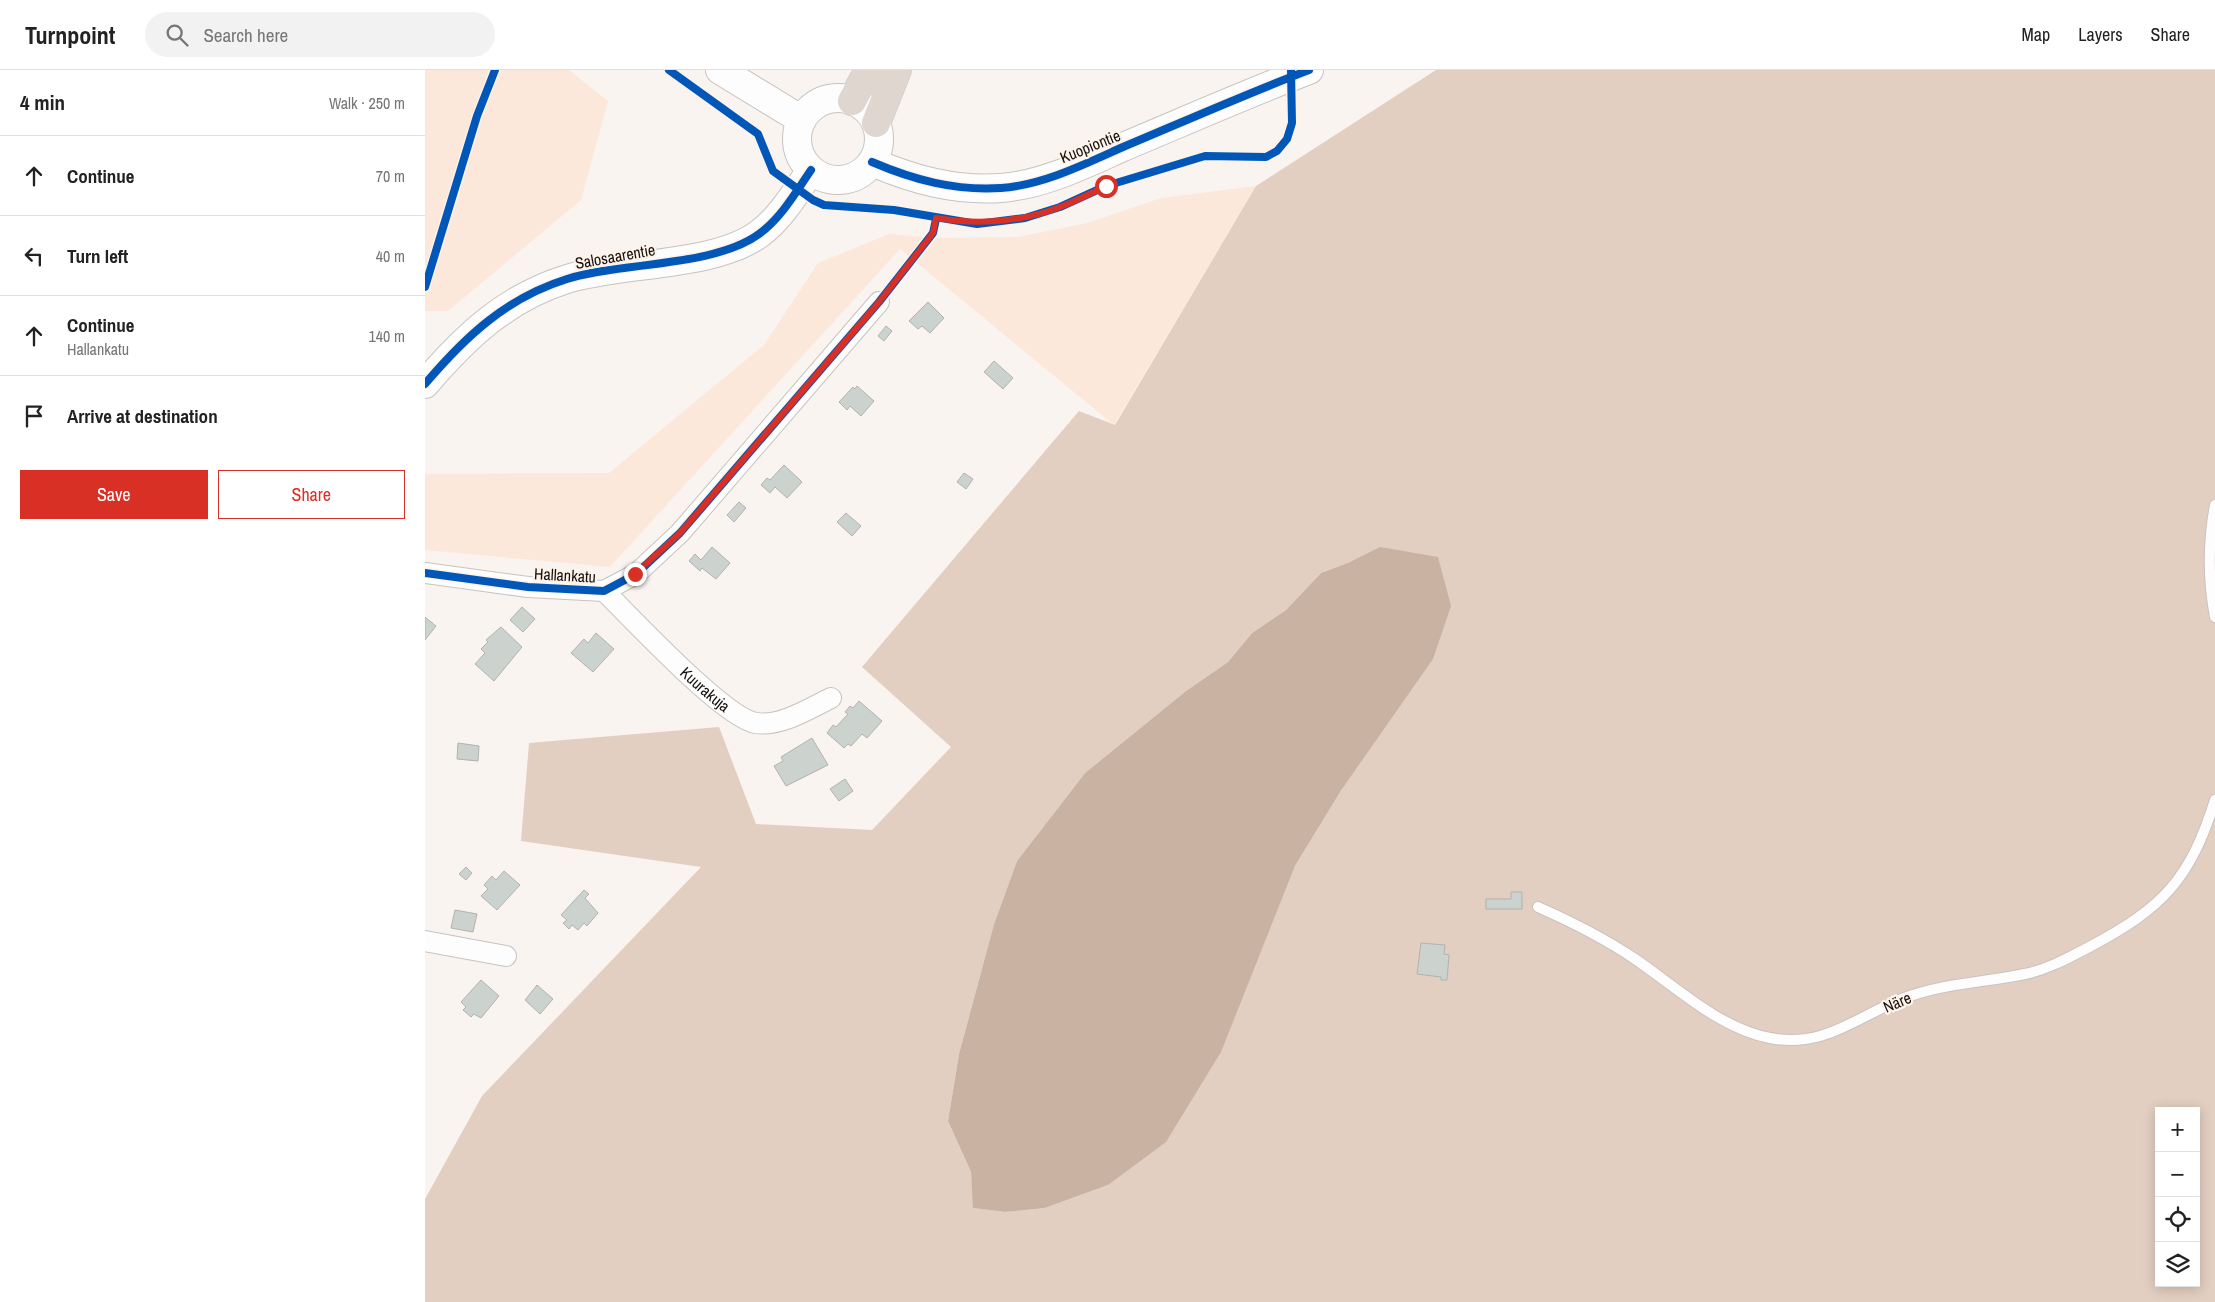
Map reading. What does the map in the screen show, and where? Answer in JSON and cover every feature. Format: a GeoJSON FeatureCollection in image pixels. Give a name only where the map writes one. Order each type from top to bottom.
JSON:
{"type":"FeatureCollection","features":[{"type":"Feature","properties":{"kind":"highway"},"geometry":{"type":"LineString","coordinates":[[852,101],[869,70]]}},
{"type":"Feature","properties":{"kind":"highway"},"geometry":{"type":"LineString","coordinates":[[875,123],[897,70]]}},
{"type":"Feature","properties":{"kind":"street"},"geometry":{"type":"LineString","coordinates":[[719,70],[802,120]]}},
{"type":"Feature","properties":{"kind":"street","name":"Kuopiontie"},"geometry":{"type":"LineString","coordinates":[[872,162],[903,175],[945,186],[976,189],[1029,184],[1089,162],[1309,70]]}},
{"type":"Feature","properties":{"kind":"street"},"geometry":{"type":"LineString","coordinates":[[838,98],[852,101],[866,110],[875,123],[879,139],[872,162],[859,174],[843,179],[826,178],[811,170],[799,150],[797,135],[802,120],[811,109],[823,101],[838,98]]}},
{"type":"Feature","properties":{"kind":"street","name":"Salosaarentie"},"geometry":{"type":"LineString","coordinates":[[425,384],[468,336],[499,311],[532,293],[566,279],[604,270],[710,253],[742,243],[758,235],[776,217],[811,170]]}},
{"type":"Feature","properties":{"kind":"street","name":"Hallankatu"},"geometry":{"type":"LineString","coordinates":[[425,573],[527,587],[604,591],[635,574],[680,533],[879,302]]}},
{"type":"Feature","properties":{"kind":"street","name":"Kuurakuja"},"geometry":{"type":"LineString","coordinates":[[604,591],[713,697],[738,715],[756,723],[771,722],[792,716],[831,698]]}},
{"type":"Feature","properties":{"kind":"street"},"geometry":{"type":"LineString","coordinates":[[425,941],[506,956]]}},
{"type":"Feature","properties":{"kind":"lane"},"geometry":{"type":"LineString","coordinates":[[2215,505],[2209,550],[2215,617]]}},
{"type":"Feature","properties":{"kind":"lane","name":"Näre"},"geometry":{"type":"LineString","coordinates":[[1538,908],[1565,919],[1614,945],[1684,995],[1733,1024],[1771,1038],[1812,1038],[1840,1030],[1890,1004],[1929,990],[1951,984],[2024,974],[2047,968],[2130,924],[2162,899],[2187,867],[2215,800]]}},
{"type":"Feature","properties":{"kind":"shaded area"},"geometry":{"type":"Polygon","coordinates":[[[425,70],[569,70],[608,101],[581,200],[448,311],[425,311],[425,70]]]}},
{"type":"Feature","properties":{"kind":"shaded area"},"geometry":{"type":"Polygon","coordinates":[[[1436,70],[2215,70],[2215,1302],[425,1302],[425,1199],[482,1096],[701,867],[521,841],[529,743],[719,727],[756,824],[872,830],[951,747],[862,667],[1079,411],[1115,425],[1256,186],[1436,70]],[[1350,562],[1321,573],[1286,610],[1252,633],[1228,662],[1186,691],[1085,773],[1017,861],[994,924],[959,1054],[948,1121],[971,1172],[974,1208],[1005,1212],[1045,1208],[1108,1185],[1261,950],[1295,866],[1342,789],[1350,562]]]}},
{"type":"Feature","properties":{"kind":"shaded area"},"geometry":{"type":"Polygon","coordinates":[[[1256,186],[1114,425],[900,249],[610,567],[425,550],[425,474],[609,473],[764,345],[818,263],[889,234],[936,238],[1018,237],[1087,223],[1161,198],[1256,186]]]}},
{"type":"Feature","properties":{"kind":"shaded area"},"geometry":{"type":"Polygon","coordinates":[[[1380,547],[1438,557],[1451,606],[1433,659],[1342,789],[1295,866],[1221,1052],[1166,1142],[1108,1185],[1045,1208],[1005,1212],[973,1208],[971,1172],[948,1121],[959,1054],[994,924],[1017,861],[1085,773],[1186,691],[1228,662],[1252,633],[1286,610],[1321,573],[1350,562],[1380,547]]]}},
{"type":"Feature","properties":{"kind":"building"},"geometry":{"type":"Polygon","coordinates":[[[928,302],[944,318],[930,333],[922,326],[918,329],[909,321],[928,302]]]}},
{"type":"Feature","properties":{"kind":"building"},"geometry":{"type":"Polygon","coordinates":[[[886,326],[892,331],[884,341],[878,336],[886,326]]]}},
{"type":"Feature","properties":{"kind":"building"},"geometry":{"type":"Polygon","coordinates":[[[994,361],[1013,378],[1003,389],[984,372],[994,361]]]}},
{"type":"Feature","properties":{"kind":"building"},"geometry":{"type":"Polygon","coordinates":[[[857,386],[874,401],[861,416],[850,406],[847,410],[839,402],[853,387],[855,389],[857,386]]]}},
{"type":"Feature","properties":{"kind":"building"},"geometry":{"type":"Polygon","coordinates":[[[784,465],[802,482],[787,498],[775,487],[770,493],[761,485],[767,478],[770,480],[784,465]]]}},
{"type":"Feature","properties":{"kind":"building"},"geometry":{"type":"Polygon","coordinates":[[[964,473],[973,479],[966,489],[957,482],[964,473]]]}},
{"type":"Feature","properties":{"kind":"building"},"geometry":{"type":"Polygon","coordinates":[[[739,502],[746,508],[734,522],[727,515],[739,502]]]}},
{"type":"Feature","properties":{"kind":"building"},"geometry":{"type":"Polygon","coordinates":[[[846,513],[861,526],[852,536],[837,522],[846,513]]]}},
{"type":"Feature","properties":{"kind":"building"},"geometry":{"type":"Polygon","coordinates":[[[712,547],[730,563],[716,579],[702,568],[700,571],[689,561],[695,554],[701,560],[712,547]]]}},
{"type":"Feature","properties":{"kind":"building"},"geometry":{"type":"Polygon","coordinates":[[[522,607],[535,619],[523,632],[510,620],[522,607]]]}},
{"type":"Feature","properties":{"kind":"building"},"geometry":{"type":"Polygon","coordinates":[[[425,617],[436,626],[425,640],[425,617]]]}},
{"type":"Feature","properties":{"kind":"building"},"geometry":{"type":"Polygon","coordinates":[[[501,627],[522,647],[494,681],[475,664],[485,653],[481,649],[488,642],[486,640],[501,627]]]}},
{"type":"Feature","properties":{"kind":"building"},"geometry":{"type":"Polygon","coordinates":[[[596,633],[614,649],[593,672],[571,653],[584,639],[588,643],[596,633]]]}},
{"type":"Feature","properties":{"kind":"building"},"geometry":{"type":"Polygon","coordinates":[[[859,701],[882,721],[867,738],[862,734],[851,746],[848,744],[844,748],[827,733],[833,725],[836,727],[848,714],[845,712],[850,706],[853,708],[859,701]]]}},
{"type":"Feature","properties":{"kind":"building"},"geometry":{"type":"Polygon","coordinates":[[[812,738],[828,765],[786,786],[774,766],[783,761],[781,757],[812,738]]]}},
{"type":"Feature","properties":{"kind":"building"},"geometry":{"type":"Polygon","coordinates":[[[458,743],[479,746],[478,761],[457,759],[458,743]]]}},
{"type":"Feature","properties":{"kind":"building"},"geometry":{"type":"Polygon","coordinates":[[[845,779],[853,791],[839,801],[830,789],[845,779]]]}},
{"type":"Feature","properties":{"kind":"building"},"geometry":{"type":"Polygon","coordinates":[[[466,867],[472,873],[466,880],[459,874],[466,867]]]}},
{"type":"Feature","properties":{"kind":"building"},"geometry":{"type":"Polygon","coordinates":[[[504,871],[520,885],[497,910],[481,896],[488,889],[484,885],[492,876],[496,880],[504,871]]]}},
{"type":"Feature","properties":{"kind":"building"},"geometry":{"type":"Polygon","coordinates":[[[584,890],[589,894],[585,898],[598,913],[587,926],[584,923],[578,930],[572,925],[569,929],[563,923],[567,920],[561,915],[584,890]]]}},
{"type":"Feature","properties":{"kind":"building"},"geometry":{"type":"Polygon","coordinates":[[[1511,892],[1522,892],[1522,909],[1486,909],[1486,899],[1511,899],[1511,892]]]}},
{"type":"Feature","properties":{"kind":"building"},"geometry":{"type":"Polygon","coordinates":[[[455,910],[477,914],[473,932],[451,928],[455,910]]]}},
{"type":"Feature","properties":{"kind":"building"},"geometry":{"type":"Polygon","coordinates":[[[1421,943],[1445,945],[1444,954],[1449,955],[1447,980],[1441,980],[1441,977],[1417,974],[1421,943]]]}},
{"type":"Feature","properties":{"kind":"building"},"geometry":{"type":"Polygon","coordinates":[[[481,980],[499,996],[481,1018],[474,1014],[471,1017],[463,1010],[466,1007],[461,1002],[481,980]]]}},
{"type":"Feature","properties":{"kind":"building"},"geometry":{"type":"Polygon","coordinates":[[[537,985],[553,999],[540,1014],[525,1000],[537,985]]]}},
{"type":"Feature","properties":{"kind":"cycle path"},"geometry":{"type":"LineString","coordinates":[[425,287],[477,116],[495,70]]}},
{"type":"Feature","properties":{"kind":"cycle path"},"geometry":{"type":"LineString","coordinates":[[669,70],[758,134],[773,171],[813,200],[824,205],[894,210],[977,224],[1025,218],[1060,207],[1106,186],[1205,156],[1266,157],[1277,151],[1287,139],[1292,123],[1291,70]]}},
{"type":"Feature","properties":{"kind":"cycle path"},"geometry":{"type":"LineString","coordinates":[[872,162],[919,179],[951,186],[1001,188],[1032,183],[1079,167],[1262,88],[1309,70]]}},
{"type":"Feature","properties":{"kind":"cycle path"},"geometry":{"type":"LineString","coordinates":[[425,384],[455,350],[488,321],[506,308],[545,287],[589,274],[693,258],[718,253],[740,245],[767,228],[788,204],[811,170]]}},
{"type":"Feature","properties":{"kind":"cycle path"},"geometry":{"type":"LineString","coordinates":[[425,573],[528,587],[604,591],[636,574],[680,533],[879,302],[933,233],[936,219]]}},
{"type":"Feature","properties":{"kind":"route"},"geometry":{"type":"LineString","coordinates":[[635,574],[680,533],[879,302],[933,233],[936,218],[977,224],[1025,218],[1060,207],[1106,186]]}}]}
